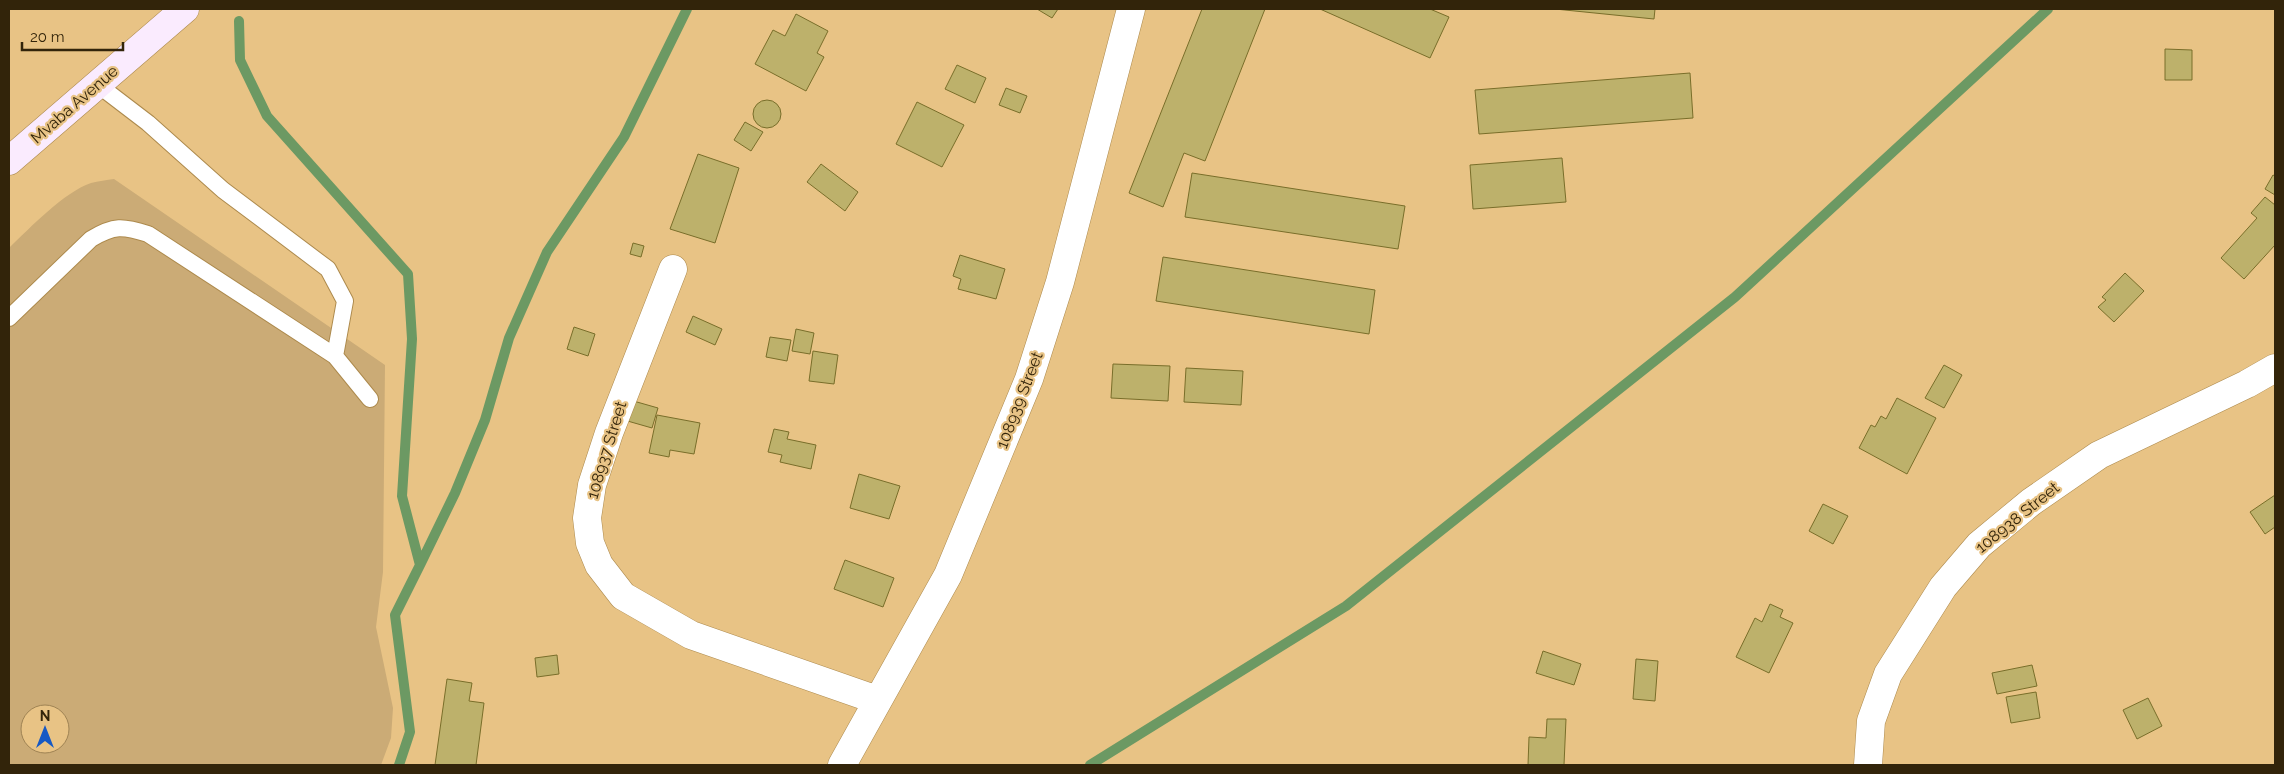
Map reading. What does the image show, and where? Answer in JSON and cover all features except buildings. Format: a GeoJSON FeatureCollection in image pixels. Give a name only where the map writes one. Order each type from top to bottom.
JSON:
{"type":"FeatureCollection","features":[{"type":"Feature","properties":{"kind":"street","name":"Mvaba Avenue"},"geometry":{"type":"LineString","coordinates":[[9,161],[185,9]]}},
{"type":"Feature","properties":{"kind":"street","name":"108939 Street"},"geometry":{"type":"LineString","coordinates":[[842,765],[948,575],[1029,379],[1060,282],[1131,9]]}},
{"type":"Feature","properties":{"kind":"street","name":"108937 Street"},"geometry":{"type":"LineString","coordinates":[[673,268],[615,415],[592,485],[588,518],[590,543],[599,565],[623,596],[691,634],[877,700]]}},
{"type":"Feature","properties":{"kind":"street","name":"108938 Street"},"geometry":{"type":"LineString","coordinates":[[1868,765],[1871,720],[1888,674],[1942,587],[1979,545],[2031,502],[2099,455],[2248,384],[2275,368]]}},
{"type":"Feature","properties":{"kind":"lane"},"geometry":{"type":"LineString","coordinates":[[97,84],[148,124],[223,190],[328,268],[345,301],[335,356]]}},
{"type":"Feature","properties":{"kind":"lane"},"geometry":{"type":"LineString","coordinates":[[9,318],[91,239],[105,230],[129,228],[148,234],[335,356],[370,399]]}},
{"type":"Feature","properties":{"kind":"shaded area"},"geometry":{"type":"Polygon","coordinates":[[[114,179],[385,365],[383,572],[376,627],[393,708],[391,738],[381,765],[9,765],[9,248],[59,202],[91,183],[114,179]]]}},
{"type":"Feature","properties":{"kind":"waterway"},"geometry":{"type":"LineString","coordinates":[[420,565],[455,493],[485,420],[509,338],[547,252],[624,137],[687,9]]}},
{"type":"Feature","properties":{"kind":"waterway"},"geometry":{"type":"LineString","coordinates":[[1090,765],[1346,606],[1735,297],[2048,9]]}},
{"type":"Feature","properties":{"kind":"waterway"},"geometry":{"type":"LineString","coordinates":[[239,21],[240,60],[267,116],[408,274],[412,339],[402,496],[420,565],[395,615],[410,732],[399,765]]}}]}
